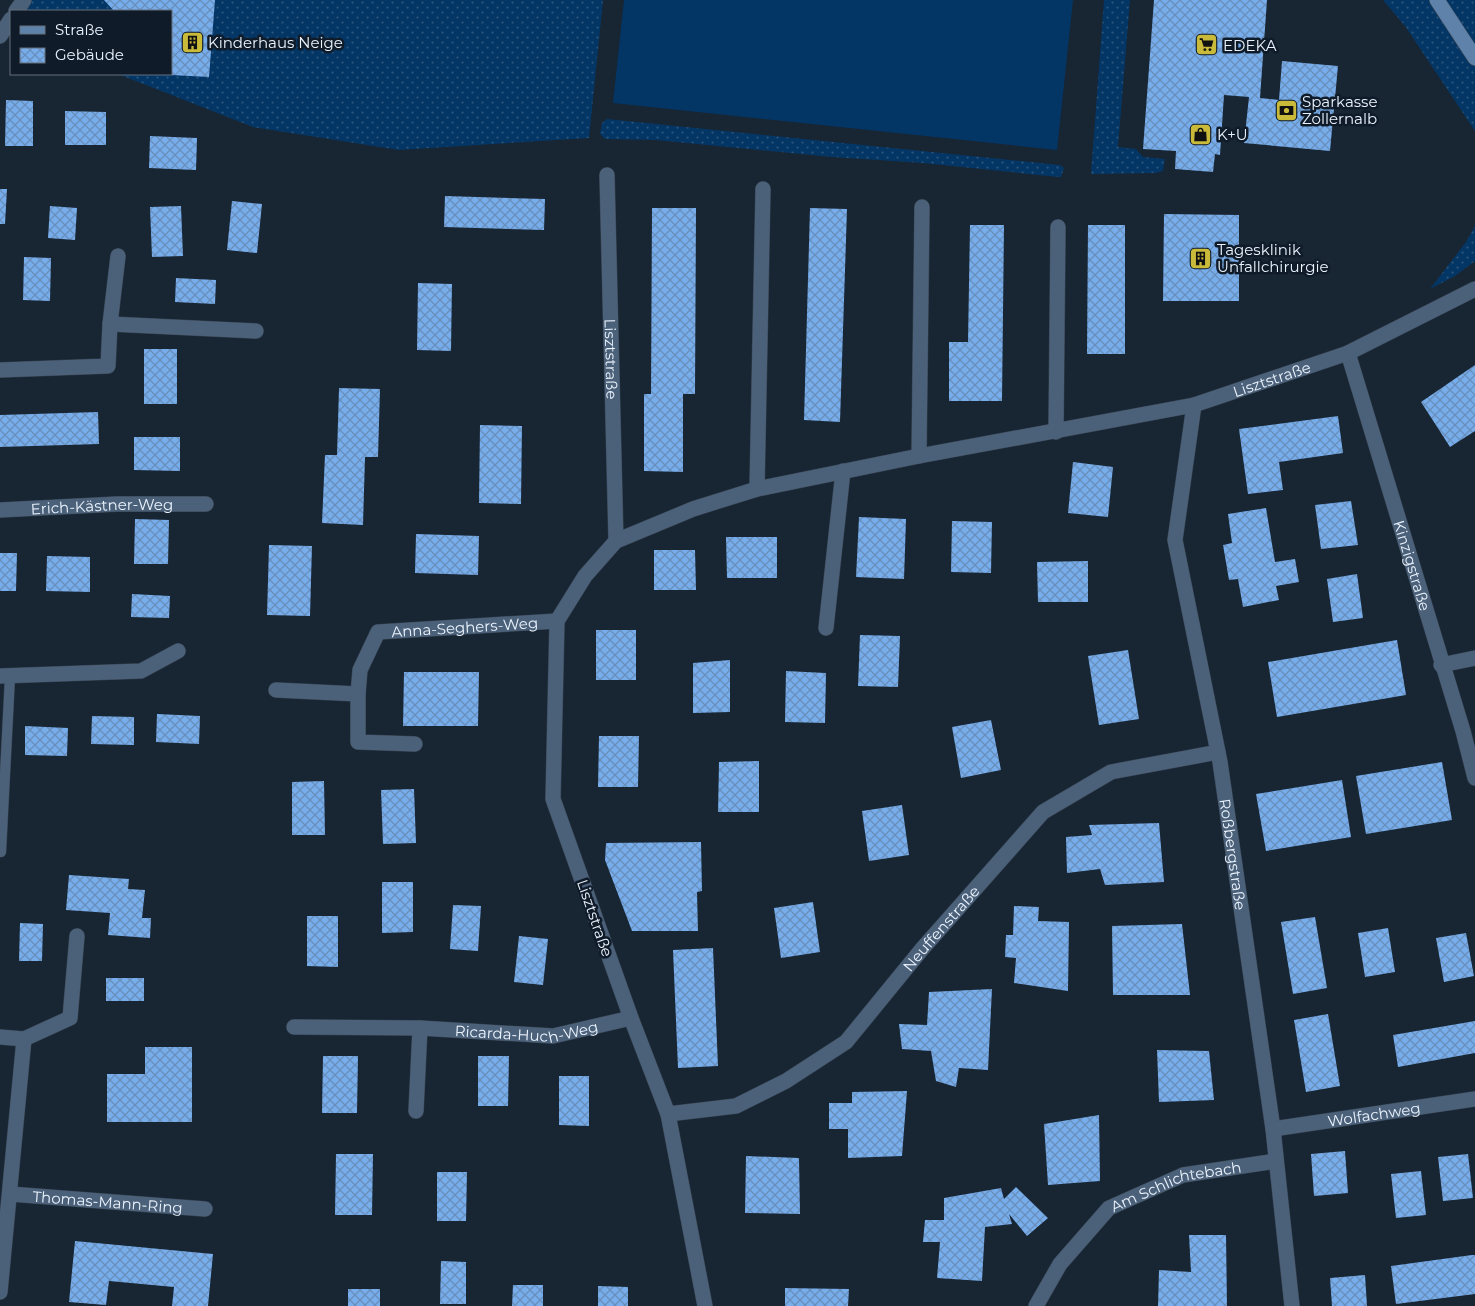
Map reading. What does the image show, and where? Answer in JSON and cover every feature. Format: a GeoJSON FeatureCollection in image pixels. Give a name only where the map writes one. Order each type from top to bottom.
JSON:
{"type":"FeatureCollection","features":[{"type":"Feature","properties":{"kind":"street"},"geometry":{"type":"LineString","coordinates":[[1437,0],[1475,58]]}},
{"type":"Feature","properties":{"kind":"street"},"geometry":{"type":"LineString","coordinates":[[0,36],[10,21]]}},
{"type":"Feature","properties":{"kind":"street","name":"Lisztstraße"},"geometry":{"type":"LineString","coordinates":[[607,175],[616,541]]}},
{"type":"Feature","properties":{"kind":"street"},"geometry":{"type":"LineString","coordinates":[[757,489],[763,189]]}},
{"type":"Feature","properties":{"kind":"street"},"geometry":{"type":"LineString","coordinates":[[919,456],[922,207]]}},
{"type":"Feature","properties":{"kind":"street"},"geometry":{"type":"LineString","coordinates":[[1056,432],[1058,227]]}},
{"type":"Feature","properties":{"kind":"street"},"geometry":{"type":"LineString","coordinates":[[0,370],[108,366],[110,324],[118,256]]}},
{"type":"Feature","properties":{"kind":"street","name":"Lisztstraße"},"geometry":{"type":"LineString","coordinates":[[705,1306],[668,1114],[631,1018],[553,799],[557,621],[585,576],[616,541],[693,510],[757,489],[919,456],[1194,405],[1348,353],[1475,289]]}},
{"type":"Feature","properties":{"kind":"street"},"geometry":{"type":"LineString","coordinates":[[110,324],[256,331]]}},
{"type":"Feature","properties":{"kind":"street","name":"Kinzigstraße"},"geometry":{"type":"LineString","coordinates":[[1348,353],[1441,665],[1463,732],[1475,778]]}},
{"type":"Feature","properties":{"kind":"street","name":"Roßbergstraße"},"geometry":{"type":"LineString","coordinates":[[1194,405],[1175,540],[1218,752],[1273,1129],[1292,1306]]}},
{"type":"Feature","properties":{"kind":"street"},"geometry":{"type":"LineString","coordinates":[[826,628],[844,471]]}},
{"type":"Feature","properties":{"kind":"street","name":"Erich-Kästner-Weg"},"geometry":{"type":"LineString","coordinates":[[0,510],[117,504],[206,504]]}},
{"type":"Feature","properties":{"kind":"street","name":"Anna-Seghers-Weg"},"geometry":{"type":"LineString","coordinates":[[415,744],[358,742],[360,670],[378,632],[557,621]]}},
{"type":"Feature","properties":{"kind":"street"},"geometry":{"type":"LineString","coordinates":[[5,676],[140,671],[178,651]]}},
{"type":"Feature","properties":{"kind":"street"},"geometry":{"type":"LineString","coordinates":[[1441,665],[1475,658]]}},
{"type":"Feature","properties":{"kind":"street"},"geometry":{"type":"LineString","coordinates":[[276,690],[358,694]]}},
{"type":"Feature","properties":{"kind":"street","name":"Neuffenstraße"},"geometry":{"type":"LineString","coordinates":[[668,1114],[736,1106],[786,1081],[846,1042],[922,949],[1043,812],[1111,772],[1218,752]]}},
{"type":"Feature","properties":{"kind":"street"},"geometry":{"type":"LineString","coordinates":[[0,1037],[24,1039],[70,1018],[77,936]]}},
{"type":"Feature","properties":{"kind":"street","name":"Ricarda-Huch-Weg"},"geometry":{"type":"LineString","coordinates":[[294,1027],[420,1028],[554,1036],[631,1018]]}},
{"type":"Feature","properties":{"kind":"street"},"geometry":{"type":"LineString","coordinates":[[416,1111],[420,1028]]}},
{"type":"Feature","properties":{"kind":"street"},"geometry":{"type":"LineString","coordinates":[[0,1292],[24,1039]]}},
{"type":"Feature","properties":{"kind":"street","name":"Wolfachweg"},"geometry":{"type":"LineString","coordinates":[[1273,1129],[1475,1100]]}},
{"type":"Feature","properties":{"kind":"street","name":"Am Schlichtebach"},"geometry":{"type":"LineString","coordinates":[[1036,1306],[1060,1264],[1109,1208],[1184,1176],[1276,1161]]}},
{"type":"Feature","properties":{"kind":"street","name":"Thomas-Mann-Ring"},"geometry":{"type":"LineString","coordinates":[[10,1194],[205,1209]]}},
{"type":"Feature","properties":{"kind":"lane"},"geometry":{"type":"LineString","coordinates":[[1,852],[5,676]]}},
{"type":"Feature","properties":{"kind":"shaded area"},"geometry":{"type":"Polygon","coordinates":[[[27,0],[603,0],[589,138],[399,150],[253,127],[121,75],[172,75],[172,10],[19,10],[27,0]]]}},
{"type":"Feature","properties":{"kind":"shaded area"},"geometry":{"type":"Polygon","coordinates":[[[624,0],[1073,0],[1057,150],[613,103],[624,0]]]}},
{"type":"Feature","properties":{"kind":"shaded area"},"geometry":{"type":"Polygon","coordinates":[[[1104,0],[1130,0],[1118,147],[1136,149],[1143,157],[1165,159],[1163,171],[1156,173],[1091,174],[1104,0]]]}},
{"type":"Feature","properties":{"kind":"shaded area"},"geometry":{"type":"Polygon","coordinates":[[[1383,0],[1475,0],[1475,131],[1405,26],[1383,0]]]}},
{"type":"Feature","properties":{"kind":"shaded area"},"geometry":{"type":"Polygon","coordinates":[[[607,119],[1060,165],[1064,168],[1061,177],[1058,177],[923,163],[832,157],[656,140],[605,139],[600,134],[602,123],[607,119]]]}},
{"type":"Feature","properties":{"kind":"shaded area"},"geometry":{"type":"Polygon","coordinates":[[[1475,226],[1475,261],[1455,276],[1430,289],[1466,242],[1475,226]]]}},
{"type":"Feature","properties":{"kind":"building","name":"Kinderhaus Neige"},"geometry":{"type":"Polygon","coordinates":[[[104,0],[215,0],[209,77],[171,75],[172,10],[113,10],[104,0]]]}},
{"type":"Feature","properties":{"kind":"building"},"geometry":{"type":"Polygon","coordinates":[[[1154,0],[1267,0],[1260,98],[1279,100],[1282,61],[1338,66],[1330,151],[1244,143],[1249,97],[1224,95],[1220,155],[1215,154],[1213,172],[1175,169],[1176,151],[1143,149],[1154,0]]]}},
{"type":"Feature","properties":{"kind":"building"},"geometry":{"type":"Polygon","coordinates":[[[6,100],[33,101],[33,146],[5,146],[6,100]]]}},
{"type":"Feature","properties":{"kind":"building"},"geometry":{"type":"Polygon","coordinates":[[[65,111],[106,112],[106,145],[65,145],[65,111]]]}},
{"type":"Feature","properties":{"kind":"building"},"geometry":{"type":"Polygon","coordinates":[[[150,136],[197,138],[196,170],[149,168],[150,136]]]}},
{"type":"Feature","properties":{"kind":"building"},"geometry":{"type":"Polygon","coordinates":[[[0,189],[7,189],[5,224],[0,224],[0,189]]]}},
{"type":"Feature","properties":{"kind":"building"},"geometry":{"type":"Polygon","coordinates":[[[445,196],[545,199],[544,230],[444,227],[445,196]]]}},
{"type":"Feature","properties":{"kind":"building"},"geometry":{"type":"Polygon","coordinates":[[[232,201],[262,204],[257,253],[227,250],[232,201]]]}},
{"type":"Feature","properties":{"kind":"building"},"geometry":{"type":"Polygon","coordinates":[[[50,206],[77,208],[75,240],[48,238],[50,206]]]}},
{"type":"Feature","properties":{"kind":"building"},"geometry":{"type":"Polygon","coordinates":[[[181,206],[183,256],[152,257],[150,207],[181,206]]]}},
{"type":"Feature","properties":{"kind":"building"},"geometry":{"type":"Polygon","coordinates":[[[652,208],[696,208],[695,394],[683,394],[683,472],[644,471],[644,394],[651,394],[652,208]]]}},
{"type":"Feature","properties":{"kind":"building"},"geometry":{"type":"Polygon","coordinates":[[[810,208],[847,209],[840,422],[804,420],[810,208]]]}},
{"type":"Feature","properties":{"kind":"building","name":"Tagesklinik Unfallchirurgie"},"geometry":{"type":"Polygon","coordinates":[[[1164,214],[1239,215],[1239,301],[1163,301],[1164,214]]]}},
{"type":"Feature","properties":{"kind":"building"},"geometry":{"type":"Polygon","coordinates":[[[970,225],[1004,225],[1002,401],[949,401],[949,342],[968,342],[970,225]]]}},
{"type":"Feature","properties":{"kind":"building"},"geometry":{"type":"Polygon","coordinates":[[[1088,225],[1125,225],[1125,354],[1087,354],[1088,225]]]}},
{"type":"Feature","properties":{"kind":"building"},"geometry":{"type":"Polygon","coordinates":[[[24,257],[51,258],[50,301],[23,300],[24,257]]]}},
{"type":"Feature","properties":{"kind":"building"},"geometry":{"type":"Polygon","coordinates":[[[176,278],[216,280],[215,304],[175,302],[176,278]]]}},
{"type":"Feature","properties":{"kind":"building"},"geometry":{"type":"Polygon","coordinates":[[[418,283],[452,284],[451,351],[417,350],[418,283]]]}},
{"type":"Feature","properties":{"kind":"building"},"geometry":{"type":"Polygon","coordinates":[[[144,349],[177,349],[177,404],[144,404],[144,349]]]}},
{"type":"Feature","properties":{"kind":"building"},"geometry":{"type":"Polygon","coordinates":[[[1475,365],[1475,431],[1450,447],[1421,402],[1475,365]]]}},
{"type":"Feature","properties":{"kind":"building"},"geometry":{"type":"Polygon","coordinates":[[[339,388],[380,389],[378,457],[365,457],[363,525],[322,523],[325,455],[337,455],[339,388]]]}},
{"type":"Feature","properties":{"kind":"building"},"geometry":{"type":"Polygon","coordinates":[[[98,412],[99,444],[0,447],[0,415],[98,412]]]}},
{"type":"Feature","properties":{"kind":"building"},"geometry":{"type":"Polygon","coordinates":[[[1338,416],[1343,453],[1279,462],[1283,490],[1248,494],[1239,429],[1338,416]]]}},
{"type":"Feature","properties":{"kind":"building"},"geometry":{"type":"Polygon","coordinates":[[[480,425],[522,426],[521,504],[479,503],[480,425]]]}},
{"type":"Feature","properties":{"kind":"building"},"geometry":{"type":"Polygon","coordinates":[[[134,437],[180,437],[180,471],[134,470],[134,437]]]}},
{"type":"Feature","properties":{"kind":"building"},"geometry":{"type":"Polygon","coordinates":[[[1073,462],[1113,467],[1108,517],[1068,513],[1073,462]]]}},
{"type":"Feature","properties":{"kind":"building"},"geometry":{"type":"Polygon","coordinates":[[[1351,501],[1358,545],[1321,549],[1315,505],[1351,501]]]}},
{"type":"Feature","properties":{"kind":"building"},"geometry":{"type":"Polygon","coordinates":[[[1266,508],[1275,562],[1295,559],[1299,582],[1276,586],[1279,600],[1243,607],[1238,579],[1229,580],[1223,545],[1232,543],[1228,514],[1266,508]]]}},
{"type":"Feature","properties":{"kind":"building"},"geometry":{"type":"Polygon","coordinates":[[[859,517],[906,519],[904,579],[856,577],[859,517]]]}},
{"type":"Feature","properties":{"kind":"building"},"geometry":{"type":"Polygon","coordinates":[[[135,519],[169,520],[168,564],[134,564],[135,519]]]}},
{"type":"Feature","properties":{"kind":"building"},"geometry":{"type":"Polygon","coordinates":[[[952,521],[992,522],[991,573],[951,572],[952,521]]]}},
{"type":"Feature","properties":{"kind":"building"},"geometry":{"type":"Polygon","coordinates":[[[416,534],[479,536],[478,575],[415,573],[416,534]]]}},
{"type":"Feature","properties":{"kind":"building"},"geometry":{"type":"Polygon","coordinates":[[[726,537],[777,537],[777,578],[727,578],[726,537]]]}},
{"type":"Feature","properties":{"kind":"building"},"geometry":{"type":"Polygon","coordinates":[[[269,545],[312,546],[310,616],[267,615],[269,545]]]}},
{"type":"Feature","properties":{"kind":"building"},"geometry":{"type":"Polygon","coordinates":[[[654,550],[695,550],[696,590],[654,590],[654,550]]]}},
{"type":"Feature","properties":{"kind":"building"},"geometry":{"type":"Polygon","coordinates":[[[0,553],[17,553],[16,591],[0,591],[0,553]]]}},
{"type":"Feature","properties":{"kind":"building"},"geometry":{"type":"Polygon","coordinates":[[[47,556],[90,557],[90,592],[46,591],[47,556]]]}},
{"type":"Feature","properties":{"kind":"building"},"geometry":{"type":"Polygon","coordinates":[[[1088,561],[1088,602],[1038,602],[1037,562],[1088,561]]]}},
{"type":"Feature","properties":{"kind":"building"},"geometry":{"type":"Polygon","coordinates":[[[1357,574],[1363,618],[1333,622],[1327,579],[1357,574]]]}},
{"type":"Feature","properties":{"kind":"building"},"geometry":{"type":"Polygon","coordinates":[[[132,594],[170,596],[169,618],[131,617],[132,594]]]}},
{"type":"Feature","properties":{"kind":"building"},"geometry":{"type":"Polygon","coordinates":[[[596,630],[636,630],[636,680],[596,680],[596,630]]]}},
{"type":"Feature","properties":{"kind":"building"},"geometry":{"type":"Polygon","coordinates":[[[860,635],[900,636],[898,687],[858,686],[860,635]]]}},
{"type":"Feature","properties":{"kind":"building"},"geometry":{"type":"Polygon","coordinates":[[[1397,640],[1406,695],[1277,717],[1268,662],[1397,640]]]}},
{"type":"Feature","properties":{"kind":"building"},"geometry":{"type":"Polygon","coordinates":[[[1128,650],[1139,719],[1099,725],[1088,656],[1128,650]]]}},
{"type":"Feature","properties":{"kind":"building"},"geometry":{"type":"Polygon","coordinates":[[[730,660],[730,712],[693,713],[693,663],[730,660]]]}},
{"type":"Feature","properties":{"kind":"building"},"geometry":{"type":"Polygon","coordinates":[[[786,671],[826,673],[825,723],[785,722],[786,671]]]}},
{"type":"Feature","properties":{"kind":"building"},"geometry":{"type":"Polygon","coordinates":[[[404,672],[479,672],[478,726],[403,726],[404,672]]]}},
{"type":"Feature","properties":{"kind":"building"},"geometry":{"type":"Polygon","coordinates":[[[157,714],[200,716],[199,744],[156,742],[157,714]]]}},
{"type":"Feature","properties":{"kind":"building"},"geometry":{"type":"Polygon","coordinates":[[[92,716],[134,717],[134,745],[91,744],[92,716]]]}},
{"type":"Feature","properties":{"kind":"building"},"geometry":{"type":"Polygon","coordinates":[[[991,720],[1001,770],[961,778],[952,727],[991,720]]]}},
{"type":"Feature","properties":{"kind":"building"},"geometry":{"type":"Polygon","coordinates":[[[25,726],[68,728],[67,756],[25,755],[25,726]]]}},
{"type":"Feature","properties":{"kind":"building"},"geometry":{"type":"Polygon","coordinates":[[[599,736],[639,736],[638,787],[598,787],[599,736]]]}},
{"type":"Feature","properties":{"kind":"building"},"geometry":{"type":"Polygon","coordinates":[[[759,761],[759,812],[718,812],[719,762],[759,761]]]}},
{"type":"Feature","properties":{"kind":"building"},"geometry":{"type":"Polygon","coordinates":[[[1442,762],[1452,820],[1366,834],[1356,776],[1442,762]]]}},
{"type":"Feature","properties":{"kind":"building"},"geometry":{"type":"Polygon","coordinates":[[[1342,780],[1351,837],[1266,851],[1256,794],[1342,780]]]}},
{"type":"Feature","properties":{"kind":"building"},"geometry":{"type":"Polygon","coordinates":[[[324,781],[325,835],[292,835],[292,782],[324,781]]]}},
{"type":"Feature","properties":{"kind":"building"},"geometry":{"type":"Polygon","coordinates":[[[414,789],[416,843],[383,844],[381,790],[414,789]]]}},
{"type":"Feature","properties":{"kind":"building"},"geometry":{"type":"Polygon","coordinates":[[[902,805],[909,855],[869,861],[862,811],[902,805]]]}},
{"type":"Feature","properties":{"kind":"building"},"geometry":{"type":"Polygon","coordinates":[[[1159,823],[1164,882],[1105,885],[1100,869],[1067,873],[1066,837],[1092,835],[1089,825],[1159,823]]]}},
{"type":"Feature","properties":{"kind":"building"},"geometry":{"type":"Polygon","coordinates":[[[701,842],[702,891],[697,892],[698,931],[632,931],[605,860],[606,843],[701,842]]]}},
{"type":"Feature","properties":{"kind":"building"},"geometry":{"type":"Polygon","coordinates":[[[69,875],[129,879],[128,889],[145,890],[142,918],[151,918],[150,938],[108,935],[110,913],[66,910],[69,875]]]}},
{"type":"Feature","properties":{"kind":"building"},"geometry":{"type":"Polygon","coordinates":[[[382,882],[413,882],[413,932],[382,933],[382,882]]]}},
{"type":"Feature","properties":{"kind":"building"},"geometry":{"type":"Polygon","coordinates":[[[813,902],[820,952],[781,958],[774,908],[813,902]]]}},
{"type":"Feature","properties":{"kind":"building"},"geometry":{"type":"Polygon","coordinates":[[[453,905],[481,906],[478,951],[450,949],[453,905]]]}},
{"type":"Feature","properties":{"kind":"building"},"geometry":{"type":"Polygon","coordinates":[[[1014,906],[1039,907],[1038,921],[1069,922],[1068,991],[1014,983],[1016,958],[1005,957],[1006,935],[1013,935],[1014,906]]]}},
{"type":"Feature","properties":{"kind":"building"},"geometry":{"type":"Polygon","coordinates":[[[307,916],[338,916],[338,967],[307,966],[307,916]]]}},
{"type":"Feature","properties":{"kind":"building"},"geometry":{"type":"Polygon","coordinates":[[[1315,917],[1327,988],[1293,994],[1281,922],[1315,917]]]}},
{"type":"Feature","properties":{"kind":"building"},"geometry":{"type":"Polygon","coordinates":[[[20,923],[43,924],[42,961],[19,961],[20,923]]]}},
{"type":"Feature","properties":{"kind":"building"},"geometry":{"type":"Polygon","coordinates":[[[1182,924],[1190,995],[1113,995],[1112,926],[1182,924]]]}},
{"type":"Feature","properties":{"kind":"building"},"geometry":{"type":"Polygon","coordinates":[[[1388,928],[1395,972],[1365,977],[1358,933],[1388,928]]]}},
{"type":"Feature","properties":{"kind":"building"},"geometry":{"type":"Polygon","coordinates":[[[1466,933],[1474,976],[1444,982],[1436,938],[1466,933]]]}},
{"type":"Feature","properties":{"kind":"building"},"geometry":{"type":"Polygon","coordinates":[[[519,936],[548,939],[543,985],[514,982],[519,936]]]}},
{"type":"Feature","properties":{"kind":"building"},"geometry":{"type":"Polygon","coordinates":[[[713,948],[718,1066],[678,1068],[673,950],[713,948]]]}},
{"type":"Feature","properties":{"kind":"building"},"geometry":{"type":"Polygon","coordinates":[[[106,978],[144,978],[144,1001],[106,1001],[106,978]]]}},
{"type":"Feature","properties":{"kind":"building"},"geometry":{"type":"Polygon","coordinates":[[[992,989],[988,1070],[959,1068],[956,1087],[936,1081],[931,1051],[902,1049],[899,1024],[927,1025],[929,992],[992,989]]]}},
{"type":"Feature","properties":{"kind":"building"},"geometry":{"type":"Polygon","coordinates":[[[1328,1014],[1340,1086],[1306,1092],[1294,1020],[1328,1014]]]}},
{"type":"Feature","properties":{"kind":"building"},"geometry":{"type":"Polygon","coordinates":[[[1475,1021],[1475,1053],[1398,1067],[1393,1035],[1475,1021]]]}},
{"type":"Feature","properties":{"kind":"building"},"geometry":{"type":"Polygon","coordinates":[[[145,1047],[192,1047],[192,1122],[107,1122],[107,1074],[145,1074],[145,1047]]]}},
{"type":"Feature","properties":{"kind":"building"},"geometry":{"type":"Polygon","coordinates":[[[1157,1050],[1209,1051],[1214,1100],[1159,1102],[1157,1050]]]}},
{"type":"Feature","properties":{"kind":"building"},"geometry":{"type":"Polygon","coordinates":[[[323,1056],[358,1056],[357,1113],[322,1113],[323,1056]]]}},
{"type":"Feature","properties":{"kind":"building"},"geometry":{"type":"Polygon","coordinates":[[[478,1056],[509,1056],[508,1106],[478,1106],[478,1056]]]}},
{"type":"Feature","properties":{"kind":"building"},"geometry":{"type":"Polygon","coordinates":[[[559,1076],[589,1076],[589,1126],[559,1125],[559,1076]]]}},
{"type":"Feature","properties":{"kind":"building"},"geometry":{"type":"Polygon","coordinates":[[[907,1091],[902,1156],[848,1158],[848,1129],[829,1129],[829,1103],[852,1103],[852,1092],[907,1091]]]}},
{"type":"Feature","properties":{"kind":"building"},"geometry":{"type":"Polygon","coordinates":[[[1099,1115],[1100,1181],[1048,1185],[1044,1124],[1099,1115]]]}},
{"type":"Feature","properties":{"kind":"building"},"geometry":{"type":"Polygon","coordinates":[[[1345,1151],[1348,1193],[1314,1196],[1311,1154],[1345,1151]]]}},
{"type":"Feature","properties":{"kind":"building"},"geometry":{"type":"Polygon","coordinates":[[[336,1154],[373,1154],[372,1215],[335,1215],[336,1154]]]}},
{"type":"Feature","properties":{"kind":"building"},"geometry":{"type":"Polygon","coordinates":[[[1468,1154],[1473,1198],[1443,1201],[1438,1157],[1468,1154]]]}},
{"type":"Feature","properties":{"kind":"building"},"geometry":{"type":"Polygon","coordinates":[[[746,1156],[799,1158],[800,1214],[745,1213],[746,1156]]]}},
{"type":"Feature","properties":{"kind":"building"},"geometry":{"type":"Polygon","coordinates":[[[1421,1171],[1426,1215],[1396,1218],[1391,1174],[1421,1171]]]}},
{"type":"Feature","properties":{"kind":"building"},"geometry":{"type":"Polygon","coordinates":[[[437,1172],[467,1172],[466,1221],[437,1221],[437,1172]]]}},
{"type":"Feature","properties":{"kind":"building"},"geometry":{"type":"Polygon","coordinates":[[[1016,1187],[1048,1218],[1027,1236],[1009,1214],[1012,1224],[985,1227],[982,1281],[937,1278],[940,1242],[923,1242],[925,1220],[944,1220],[944,1198],[1001,1188],[1004,1199],[1016,1187]]]}},
{"type":"Feature","properties":{"kind":"building"},"geometry":{"type":"Polygon","coordinates":[[[1189,1235],[1226,1235],[1227,1306],[1158,1306],[1159,1270],[1191,1272],[1189,1235]]]}},
{"type":"Feature","properties":{"kind":"building"},"geometry":{"type":"Polygon","coordinates":[[[75,1241],[213,1254],[208,1306],[172,1306],[174,1287],[109,1281],[106,1305],[69,1302],[75,1241]]]}},
{"type":"Feature","properties":{"kind":"building"},"geometry":{"type":"Polygon","coordinates":[[[1475,1255],[1475,1294],[1396,1304],[1391,1266],[1475,1255]]]}},
{"type":"Feature","properties":{"kind":"building"},"geometry":{"type":"Polygon","coordinates":[[[441,1261],[466,1262],[466,1304],[440,1304],[441,1261]]]}},
{"type":"Feature","properties":{"kind":"building"},"geometry":{"type":"Polygon","coordinates":[[[1365,1275],[1367,1306],[1332,1306],[1330,1278],[1365,1275]]]}},
{"type":"Feature","properties":{"kind":"building"},"geometry":{"type":"Polygon","coordinates":[[[513,1285],[543,1285],[543,1306],[512,1306],[513,1285]]]}},
{"type":"Feature","properties":{"kind":"building"},"geometry":{"type":"Polygon","coordinates":[[[598,1286],[628,1287],[628,1306],[598,1306],[598,1286]]]}},
{"type":"Feature","properties":{"kind":"building"},"geometry":{"type":"Polygon","coordinates":[[[785,1288],[849,1289],[848,1306],[785,1306],[785,1288]]]}},
{"type":"Feature","properties":{"kind":"building"},"geometry":{"type":"Polygon","coordinates":[[[348,1289],[380,1289],[380,1306],[348,1306],[348,1289]]]}},
{"type":"Feature","properties":{"kind":"place","name":"Kinderhaus Neige"},"geometry":{"type":"Point","coordinates":[192,42]}},
{"type":"Feature","properties":{"kind":"place","name":"EDEKA"},"geometry":{"type":"Point","coordinates":[1207,45]}},
{"type":"Feature","properties":{"kind":"place","name":"Sparkasse Zollernalb"},"geometry":{"type":"Point","coordinates":[1286,110]}},
{"type":"Feature","properties":{"kind":"place","name":"K+U"},"geometry":{"type":"Point","coordinates":[1201,134]}},
{"type":"Feature","properties":{"kind":"place","name":"Tagesklinik Unfallchirurgie"},"geometry":{"type":"Point","coordinates":[1201,258]}}]}
